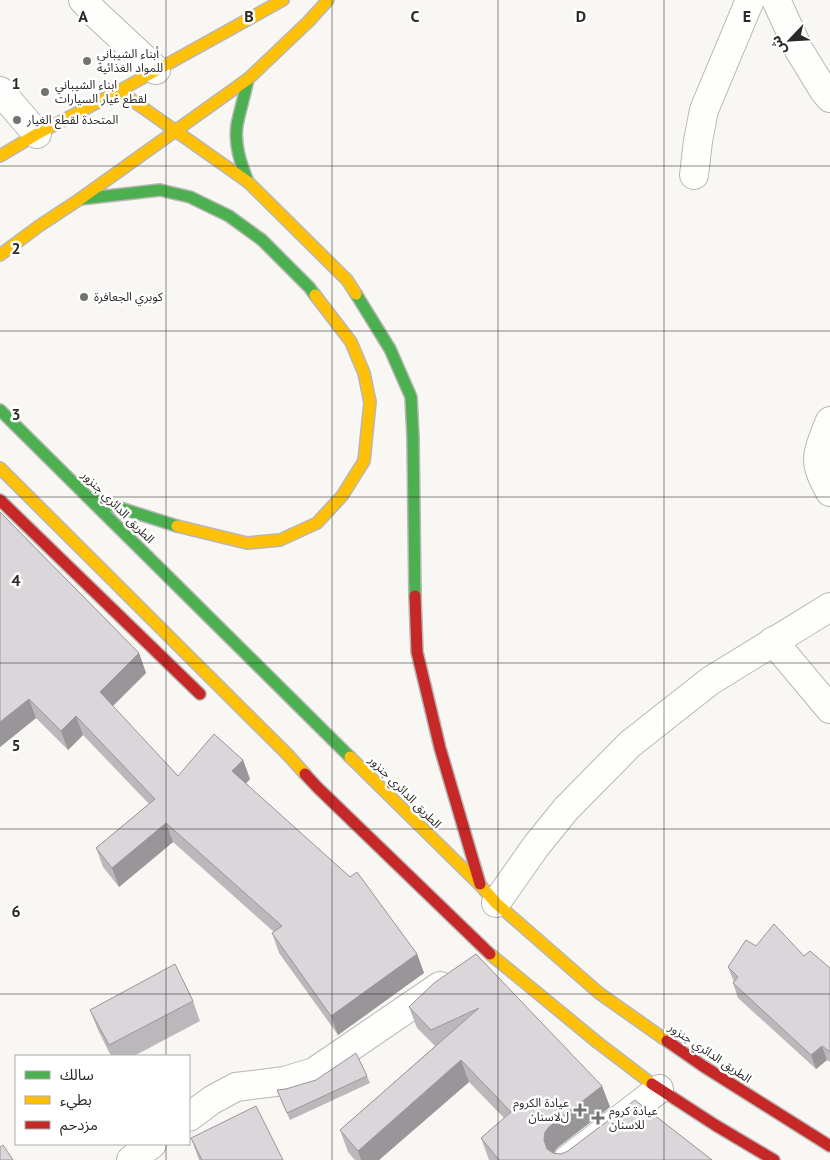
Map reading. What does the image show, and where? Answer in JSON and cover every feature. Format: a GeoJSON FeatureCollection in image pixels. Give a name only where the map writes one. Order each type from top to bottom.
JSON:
{"type":"FeatureCollection","features":[{"type":"Feature","properties":{"kind":"main road"},"geometry":{"type":"LineString","coordinates":[[0,156],[283,0]]}},
{"type":"Feature","properties":{"kind":"main road"},"geometry":{"type":"LineString","coordinates":[[0,255],[248,79],[309,21],[328,0]]}},
{"type":"Feature","properties":{"kind":"main road"},"geometry":{"type":"LineString","coordinates":[[248,79],[237,126],[240,162],[248,182]]}},
{"type":"Feature","properties":{"kind":"main road"},"geometry":{"type":"LineString","coordinates":[[119,92],[248,182],[347,280],[390,349],[411,397],[414,561],[418,652],[440,748],[488,894]]}},
{"type":"Feature","properties":{"kind":"main road"},"geometry":{"type":"LineString","coordinates":[[80,199],[160,190],[190,197],[229,216],[262,240],[309,286],[346,334],[352,342],[364,373],[370,402],[364,461],[342,496],[317,523],[280,540],[247,543],[223,538],[170,524],[89,498]]}},
{"type":"Feature","properties":{"kind":"main road","name":"الطريق الدائري جنزور"},"geometry":{"type":"LineString","coordinates":[[0,410],[488,894],[599,993],[703,1066],[830,1146]]}},
{"type":"Feature","properties":{"kind":"main road"},"geometry":{"type":"LineString","coordinates":[[0,468],[288,755],[317,787],[489,953],[597,1042],[659,1089],[774,1160]]}},
{"type":"Feature","properties":{"kind":"main road"},"geometry":{"type":"LineString","coordinates":[[0,500],[212,705]]}},
{"type":"Feature","properties":{"kind":"main road"},"geometry":{"type":"LineString","coordinates":[[331,815],[365,845],[413,879]]}},
{"type":"Feature","properties":{"kind":"main road"},"geometry":{"type":"LineString","coordinates":[[715,1125],[738,1153]]}},
{"type":"Feature","properties":{"kind":"street"},"geometry":{"type":"LineString","coordinates":[[694,175],[704,110],[750,0]]}},
{"type":"Feature","properties":{"kind":"street"},"geometry":{"type":"LineString","coordinates":[[776,0],[799,50],[830,98]]}},
{"type":"Feature","properties":{"kind":"street"},"geometry":{"type":"LineString","coordinates":[[95,4],[156,70]]}},
{"type":"Feature","properties":{"kind":"street"},"geometry":{"type":"LineString","coordinates":[[0,91],[37,134]]}},
{"type":"Feature","properties":{"kind":"street"},"geometry":{"type":"LineString","coordinates":[[830,422],[822,439],[818,459],[822,476],[830,492]]}},
{"type":"Feature","properties":{"kind":"street"},"geometry":{"type":"LineString","coordinates":[[488,894],[536,846],[566,809],[630,744],[710,681],[830,607]]}},
{"type":"Feature","properties":{"kind":"street"},"geometry":{"type":"LineString","coordinates":[[773,641],[830,709]]}},
{"type":"Feature","properties":{"kind":"street"},"geometry":{"type":"LineString","coordinates":[[190,1116],[212,1100],[236,1087],[284,1082],[314,1072],[489,953]]}},
{"type":"Feature","properties":{"kind":"street"},"geometry":{"type":"LineString","coordinates":[[567,1160],[659,1089]]}},
{"type":"Feature","properties":{"kind":"street"},"geometry":{"type":"LineString","coordinates":[[131,1160],[151,1145]]}},
{"type":"Feature","properties":{"kind":"building"},"geometry":{"type":"Polygon","coordinates":[[[0,512],[139,653],[100,692],[178,776],[214,734],[243,760],[232,771],[350,877],[357,872],[417,954],[331,1016],[272,933],[282,926],[166,823],[112,868],[96,848],[155,799],[76,716],[61,731],[29,699],[0,722],[0,512]]]}},
{"type":"Feature","properties":{"kind":"building"},"geometry":{"type":"Polygon","coordinates":[[[774,924],[804,956],[810,951],[830,968],[830,1052],[822,1046],[811,1055],[733,983],[738,977],[728,967],[746,940],[756,946],[774,924]]]}},
{"type":"Feature","properties":{"kind":"building"},"geometry":{"type":"Polygon","coordinates":[[[476,954],[602,1086],[549,1127],[545,1132],[544,1140],[547,1149],[553,1153],[561,1154],[568,1151],[635,1100],[712,1160],[499,1160],[481,1138],[511,1112],[461,1060],[358,1151],[340,1130],[479,1008],[431,1030],[409,1007],[434,983],[476,954]]]}},
{"type":"Feature","properties":{"kind":"building"},"geometry":{"type":"Polygon","coordinates":[[[175,964],[193,1001],[109,1045],[90,1010],[175,964]]]}},
{"type":"Feature","properties":{"kind":"building"},"geometry":{"type":"Polygon","coordinates":[[[356,1053],[367,1076],[287,1113],[277,1090],[316,1080],[356,1053]]]}},
{"type":"Feature","properties":{"kind":"building"},"geometry":{"type":"Polygon","coordinates":[[[256,1106],[283,1160],[202,1160],[191,1138],[256,1106]]]}},
{"type":"Feature","properties":{"kind":"building"},"geometry":{"type":"Polygon","coordinates":[[[3,1145],[13,1160],[0,1160],[0,1147],[3,1145]]]}},
{"type":"Feature","properties":{"kind":"traffic: fast"},"geometry":{"type":"LineString","coordinates":[[248,79],[236,132],[239,154],[248,182]]}},
{"type":"Feature","properties":{"kind":"traffic: fast"},"geometry":{"type":"LineString","coordinates":[[80,199],[160,190],[190,197],[229,216],[262,240],[315,295]]}},
{"type":"Feature","properties":{"kind":"traffic: fast"},"geometry":{"type":"LineString","coordinates":[[356,294],[390,349],[411,397],[415,596]]}},
{"type":"Feature","properties":{"kind":"traffic: fast"},"geometry":{"type":"LineString","coordinates":[[0,410],[350,757]]}},
{"type":"Feature","properties":{"kind":"traffic: fast"},"geometry":{"type":"LineString","coordinates":[[95,500],[177,526]]}},
{"type":"Feature","properties":{"kind":"traffic: slow"},"geometry":{"type":"LineString","coordinates":[[0,156],[283,0]]}},
{"type":"Feature","properties":{"kind":"traffic: slow"},"geometry":{"type":"LineString","coordinates":[[0,255],[248,79],[309,21],[328,0]]}},
{"type":"Feature","properties":{"kind":"traffic: slow"},"geometry":{"type":"LineString","coordinates":[[119,91],[248,182],[347,280],[356,294]]}},
{"type":"Feature","properties":{"kind":"traffic: slow"},"geometry":{"type":"LineString","coordinates":[[177,526],[247,543],[280,540],[317,523],[342,496],[364,461],[370,402],[364,373],[351,342],[315,295]]}},
{"type":"Feature","properties":{"kind":"traffic: slow"},"geometry":{"type":"LineString","coordinates":[[0,468],[305,774]]}},
{"type":"Feature","properties":{"kind":"traffic: slow"},"geometry":{"type":"LineString","coordinates":[[350,757],[496,903],[599,993],[667,1041]]}},
{"type":"Feature","properties":{"kind":"traffic: slow"},"geometry":{"type":"LineString","coordinates":[[490,954],[597,1042],[652,1084]]}},
{"type":"Feature","properties":{"kind":"traffic: jam"},"geometry":{"type":"LineString","coordinates":[[0,500],[200,694]]}},
{"type":"Feature","properties":{"kind":"traffic: jam"},"geometry":{"type":"LineString","coordinates":[[415,596],[417,652],[440,748],[480,884]]}},
{"type":"Feature","properties":{"kind":"traffic: jam"},"geometry":{"type":"LineString","coordinates":[[305,774],[490,954]]}},
{"type":"Feature","properties":{"kind":"traffic: jam"},"geometry":{"type":"LineString","coordinates":[[667,1041],[703,1066],[830,1146]]}},
{"type":"Feature","properties":{"kind":"traffic: jam"},"geometry":{"type":"LineString","coordinates":[[652,1084],[774,1160]]}},
{"type":"Feature","properties":{"kind":"place","name":"أبناء الشيباني للمواد الغذائية"},"geometry":{"type":"Point","coordinates":[87,61]}},
{"type":"Feature","properties":{"kind":"place","name":"ابناء الشيباني لقطع غيار السيارات"},"geometry":{"type":"Point","coordinates":[45,92]}},
{"type":"Feature","properties":{"kind":"place","name":"المتحدة لقطع الغيار"},"geometry":{"type":"Point","coordinates":[17,120]}},
{"type":"Feature","properties":{"kind":"place","name":"كوبري الجعافرة"},"geometry":{"type":"Point","coordinates":[84,297]}},
{"type":"Feature","properties":{"kind":"place","name":"عيادة الكروم لﻻسنان"},"geometry":{"type":"Point","coordinates":[580,1110]}},
{"type":"Feature","properties":{"kind":"place","name":"عيادة كروم للاسنان"},"geometry":{"type":"Point","coordinates":[598,1118]}}]}
